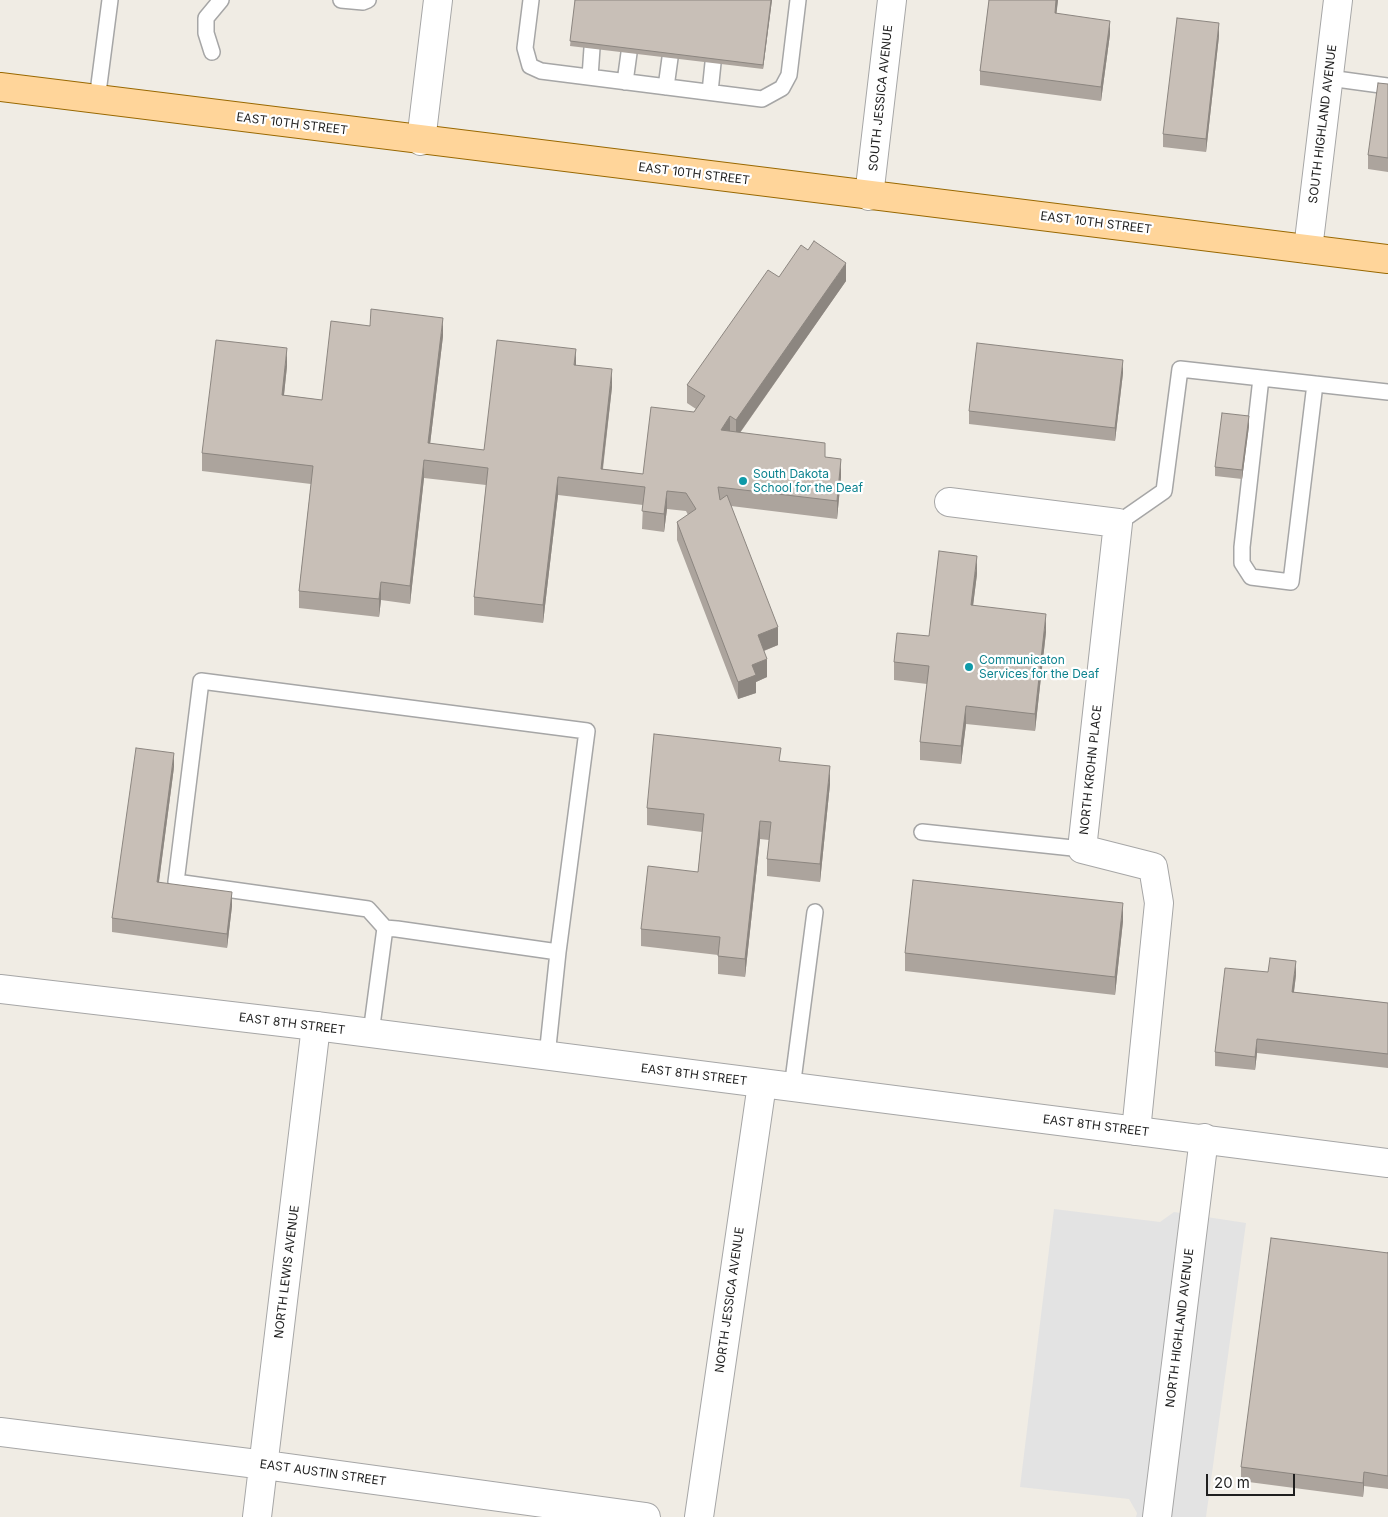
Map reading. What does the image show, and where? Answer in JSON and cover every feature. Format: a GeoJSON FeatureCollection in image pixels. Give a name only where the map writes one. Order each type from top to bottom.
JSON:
{"type":"FeatureCollection","features":[{"type":"Feature","properties":{"kind":"main road","name":"EAST 10TH STREET"},"geometry":{"type":"LineString","coordinates":[[0,88],[1388,259]]}},
{"type":"Feature","properties":{"kind":"street"},"geometry":{"type":"LineString","coordinates":[[421,141],[438,0]]}},
{"type":"Feature","properties":{"kind":"street","name":"SOUTH JESSICA AVENUE"},"geometry":{"type":"LineString","coordinates":[[870,196],[892,0]]}},
{"type":"Feature","properties":{"kind":"street","name":"SOUTH HIGHLAND AVENUE"},"geometry":{"type":"LineString","coordinates":[[1308,249],[1338,0]]}},
{"type":"Feature","properties":{"kind":"street"},"geometry":{"type":"LineString","coordinates":[[948,502],[1118,523]]}},
{"type":"Feature","properties":{"kind":"street","name":"NORTH KROHN PLACE"},"geometry":{"type":"LineString","coordinates":[[1118,523],[1082,849],[1153,867],[1159,903],[1136,1131]]}},
{"type":"Feature","properties":{"kind":"street","name":"EAST 8TH STREET"},"geometry":{"type":"LineString","coordinates":[[0,989],[316,1026],[1388,1163]]}},
{"type":"Feature","properties":{"kind":"street","name":"NORTH LEWIS AVENUE"},"geometry":{"type":"LineString","coordinates":[[258,1517],[316,1026]]}},
{"type":"Feature","properties":{"kind":"street","name":"NORTH JESSICA AVENUE"},"geometry":{"type":"LineString","coordinates":[[699,1517],[762,1084]]}},
{"type":"Feature","properties":{"kind":"street","name":"NORTH HIGHLAND AVENUE"},"geometry":{"type":"LineString","coordinates":[[1157,1517],[1204,1138]]}},
{"type":"Feature","properties":{"kind":"street","name":"EAST AUSTIN STREET"},"geometry":{"type":"LineString","coordinates":[[0,1432],[264,1465],[646,1517]]}},
{"type":"Feature","properties":{"kind":"lane"},"geometry":{"type":"LineString","coordinates":[[97,100],[110,0]]}},
{"type":"Feature","properties":{"kind":"lane"},"geometry":{"type":"LineString","coordinates":[[206,0],[206,33],[212,52]]}},
{"type":"Feature","properties":{"kind":"lane"},"geometry":{"type":"LineString","coordinates":[[206,18],[220,0]]}},
{"type":"Feature","properties":{"kind":"lane"},"geometry":{"type":"LineString","coordinates":[[341,0],[363,2],[368,0]]}},
{"type":"Feature","properties":{"kind":"lane"},"geometry":{"type":"LineString","coordinates":[[531,0],[525,48],[530,66],[541,71],[762,99],[782,88],[789,74],[798,0]]}},
{"type":"Feature","properties":{"kind":"lane"},"geometry":{"type":"LineString","coordinates":[[590,77],[592,48]]}},
{"type":"Feature","properties":{"kind":"lane"},"geometry":{"type":"LineString","coordinates":[[625,82],[629,53]]}},
{"type":"Feature","properties":{"kind":"lane"},"geometry":{"type":"LineString","coordinates":[[666,87],[670,58]]}},
{"type":"Feature","properties":{"kind":"lane"},"geometry":{"type":"LineString","coordinates":[[710,92],[713,63]]}},
{"type":"Feature","properties":{"kind":"lane"},"geometry":{"type":"LineString","coordinates":[[1329,78],[1388,86]]}},
{"type":"Feature","properties":{"kind":"lane"},"geometry":{"type":"LineString","coordinates":[[1118,523],[1164,491],[1180,369],[1388,392]]}},
{"type":"Feature","properties":{"kind":"lane"},"geometry":{"type":"LineString","coordinates":[[1261,378],[1242,547],[1242,563],[1251,577],[1291,582],[1314,384]]}},
{"type":"Feature","properties":{"kind":"lane"},"geometry":{"type":"LineString","coordinates":[[547,1056],[558,952],[587,731],[201,681],[176,882],[368,909],[385,928],[558,952]]}},
{"type":"Feature","properties":{"kind":"lane"},"geometry":{"type":"LineString","coordinates":[[922,832],[1082,849]]}},
{"type":"Feature","properties":{"kind":"lane"},"geometry":{"type":"LineString","coordinates":[[792,1088],[815,912]]}},
{"type":"Feature","properties":{"kind":"lane"},"geometry":{"type":"LineString","coordinates":[[371,1034],[385,928]]}},
{"type":"Feature","properties":{"kind":"shaded area"},"geometry":{"type":"Polygon","coordinates":[[[1054,1209],[1160,1222],[1174,1212],[1246,1223],[1206,1517],[1136,1517],[1137,1513],[1129,1499],[1020,1487],[1054,1209]]]}},
{"type":"Feature","properties":{"kind":"building"},"geometry":{"type":"Polygon","coordinates":[[[575,0],[771,0],[763,65],[570,41],[575,0]]]}},
{"type":"Feature","properties":{"kind":"building"},"geometry":{"type":"Polygon","coordinates":[[[989,0],[1056,0],[1055,13],[1110,21],[1101,87],[980,71],[989,0]]]}},
{"type":"Feature","properties":{"kind":"building"},"geometry":{"type":"Polygon","coordinates":[[[1177,18],[1219,23],[1206,139],[1163,134],[1177,18]]]}},
{"type":"Feature","properties":{"kind":"building"},"geometry":{"type":"Polygon","coordinates":[[[1378,83],[1388,84],[1388,158],[1368,155],[1378,83]]]}},
{"type":"Feature","properties":{"kind":"building","name":"South Dakota School for the Deaf"},"geometry":{"type":"Polygon","coordinates":[[[814,241],[846,263],[736,420],[730,416],[721,430],[825,443],[825,457],[841,459],[837,501],[718,487],[720,500],[727,495],[778,627],[758,635],[767,659],[752,665],[756,675],[738,682],[677,522],[696,509],[686,493],[667,491],[664,514],[642,511],[645,487],[558,477],[543,605],[474,597],[488,468],[424,460],[410,586],[381,582],[379,599],[299,591],[313,466],[202,453],[216,340],[287,348],[282,395],[322,400],[331,321],[370,326],[371,309],[443,318],[428,443],[484,450],[497,340],[576,349],[574,365],[612,369],[601,469],[643,474],[651,407],[694,412],[705,396],[687,385],[768,270],[779,277],[801,245],[808,250],[814,241]]]}},
{"type":"Feature","properties":{"kind":"building"},"geometry":{"type":"Polygon","coordinates":[[[977,343],[1123,360],[1115,428],[969,411],[977,343]]]}},
{"type":"Feature","properties":{"kind":"building"},"geometry":{"type":"Polygon","coordinates":[[[1222,413],[1249,416],[1242,470],[1215,467],[1222,413]]]}},
{"type":"Feature","properties":{"kind":"building","name":"Communicaton Services for the Deaf"},"geometry":{"type":"Polygon","coordinates":[[[939,551],[977,556],[971,605],[1046,614],[1035,714],[966,706],[961,746],[920,742],[929,666],[894,662],[897,633],[929,636],[939,551]]]}},
{"type":"Feature","properties":{"kind":"building"},"geometry":{"type":"Polygon","coordinates":[[[654,734],[781,748],[779,761],[830,766],[820,864],[767,859],[771,822],[760,821],[745,959],[718,956],[720,937],[641,929],[648,866],[698,872],[704,814],[647,808],[654,734]]]}},
{"type":"Feature","properties":{"kind":"building"},"geometry":{"type":"Polygon","coordinates":[[[136,748],[174,753],[157,882],[232,892],[227,934],[112,918],[136,748]]]}},
{"type":"Feature","properties":{"kind":"building"},"geometry":{"type":"Polygon","coordinates":[[[913,880],[1123,903],[1115,977],[905,953],[913,880]]]}},
{"type":"Feature","properties":{"kind":"building"},"geometry":{"type":"Polygon","coordinates":[[[1270,958],[1296,961],[1292,992],[1388,1003],[1388,1054],[1257,1039],[1255,1057],[1215,1052],[1225,968],[1268,972],[1270,958]]]}},
{"type":"Feature","properties":{"kind":"building"},"geometry":{"type":"Polygon","coordinates":[[[1271,1238],[1388,1253],[1388,1476],[1364,1472],[1363,1483],[1241,1467],[1271,1238]]]}},
{"type":"Feature","properties":{"kind":"place","name":"South Dakota School for the Deaf"},"geometry":{"type":"Point","coordinates":[743,481]}},
{"type":"Feature","properties":{"kind":"place","name":"Communicaton Services for the Deaf"},"geometry":{"type":"Point","coordinates":[969,667]}}]}
